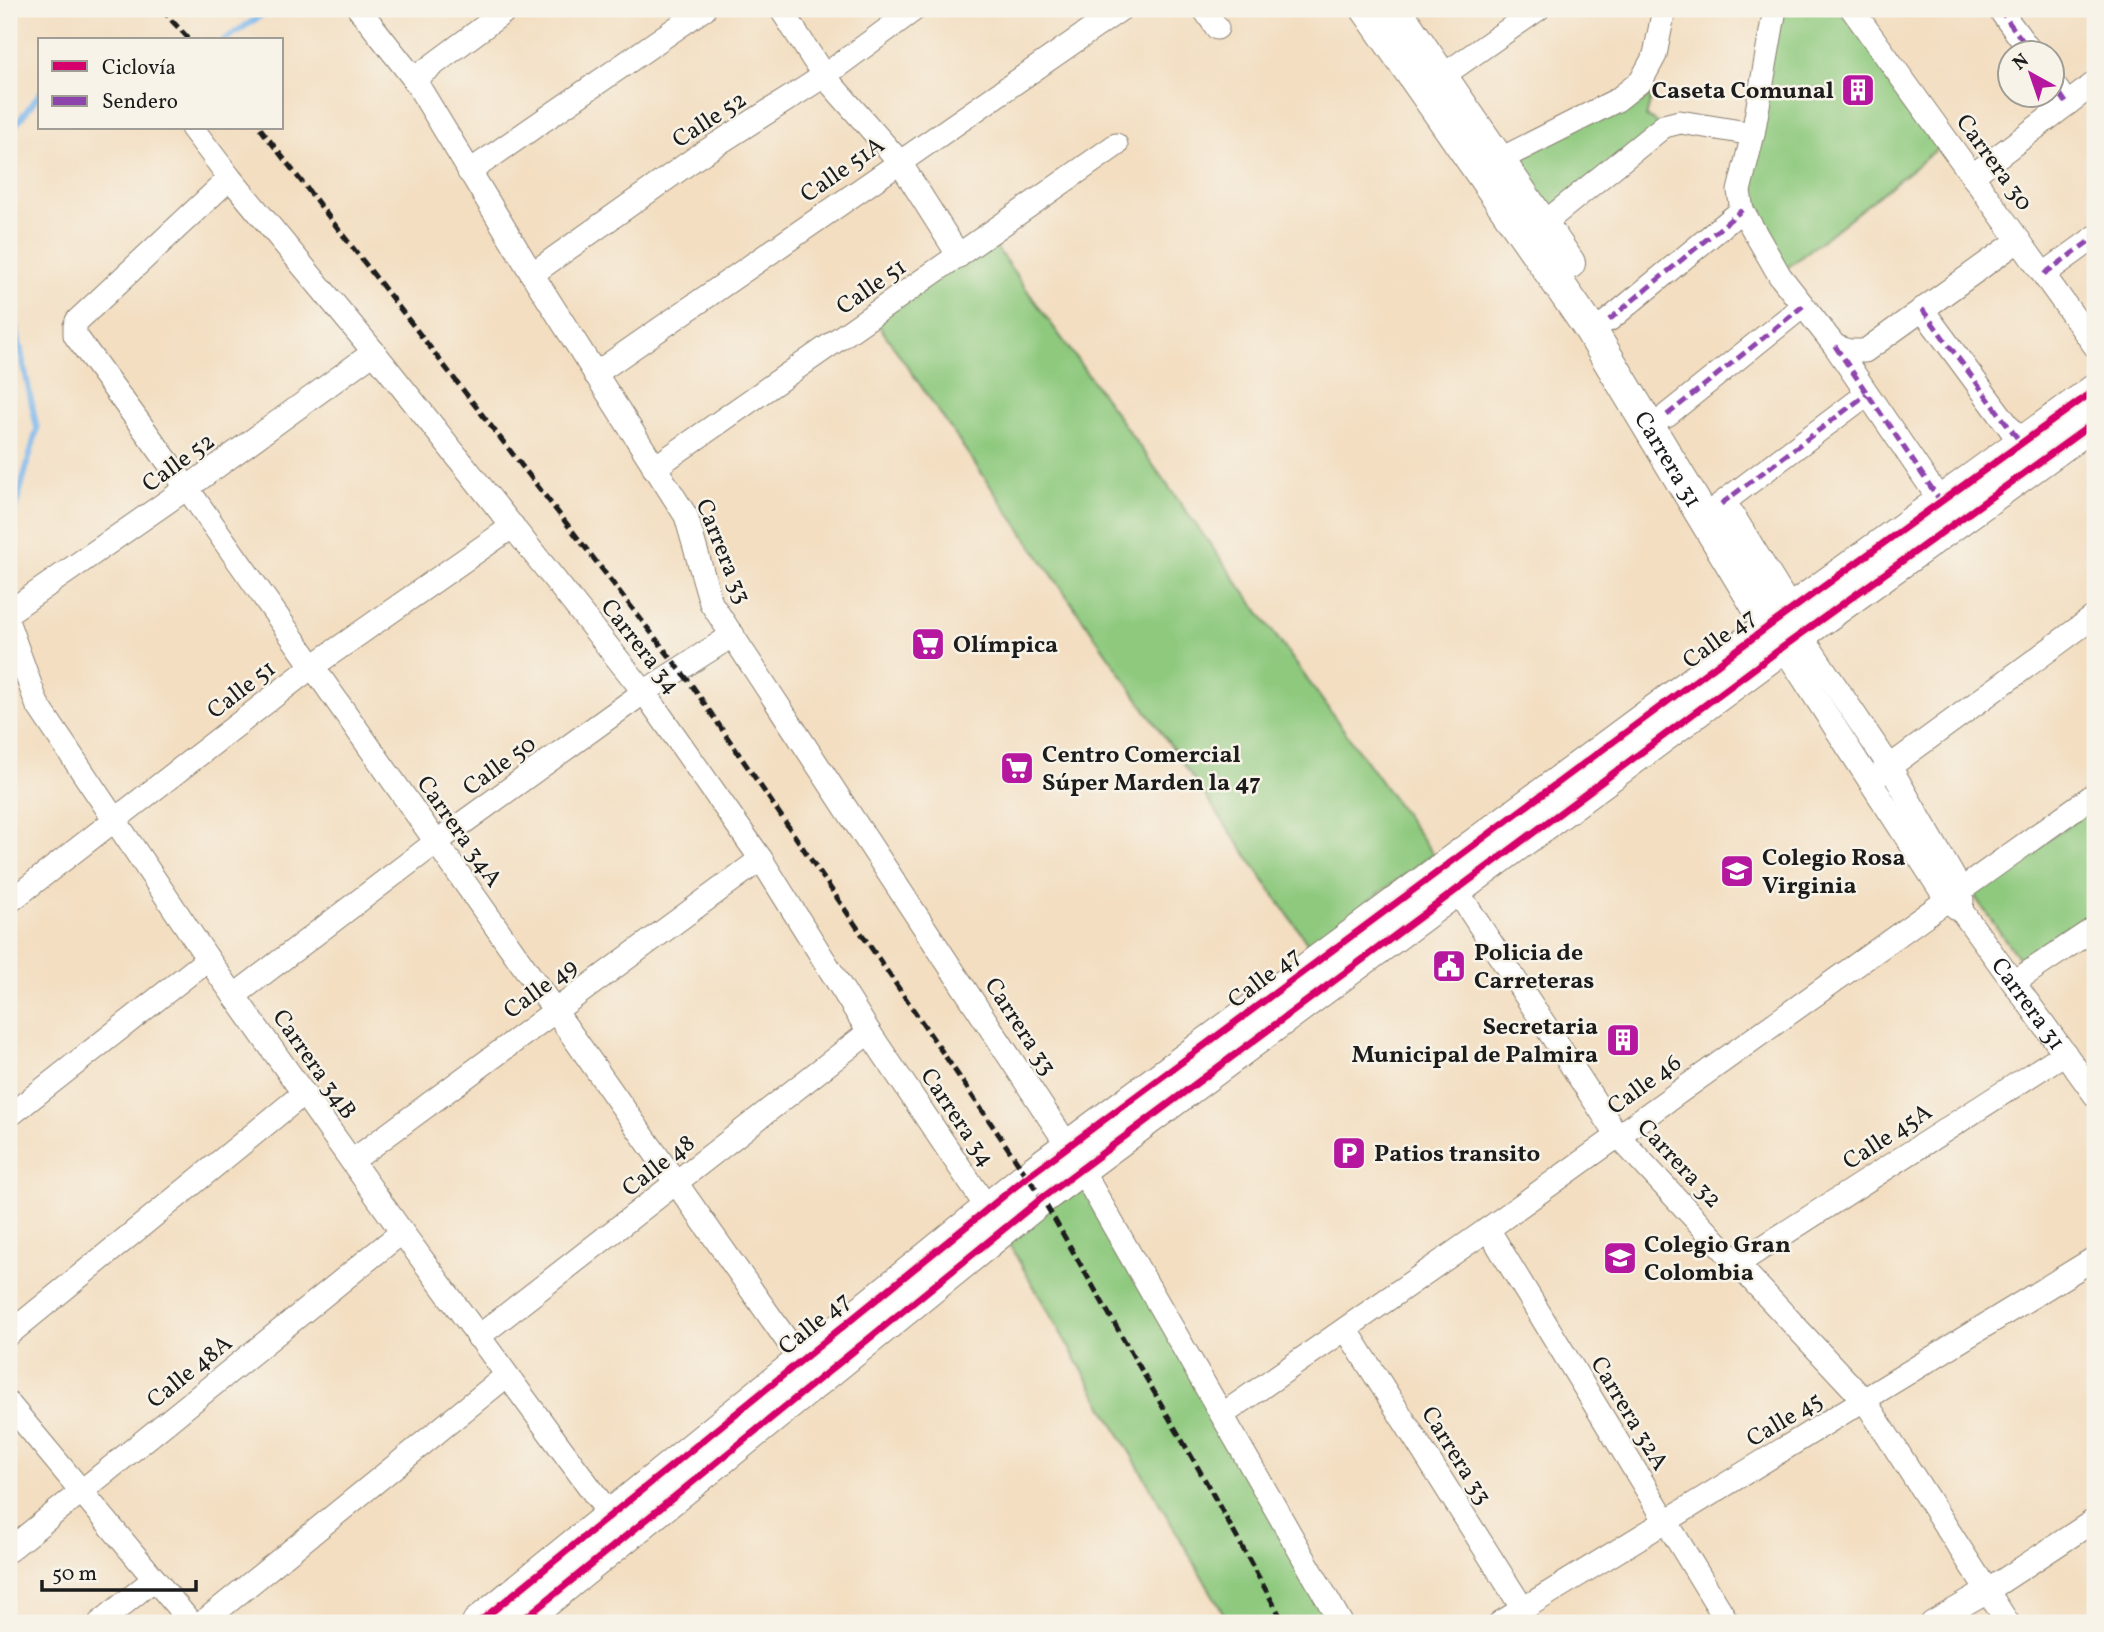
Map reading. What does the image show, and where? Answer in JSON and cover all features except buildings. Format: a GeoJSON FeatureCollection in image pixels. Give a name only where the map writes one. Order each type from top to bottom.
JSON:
{"type":"FeatureCollection","features":[{"type":"Feature","properties":{"kind":"main road","name":"Carrera 31"},"geometry":{"type":"LineString","coordinates":[[1367,9],[1590,329],[1721,504],[1785,630]]}},
{"type":"Feature","properties":{"kind":"main road","name":"Carrera 31"},"geometry":{"type":"LineString","coordinates":[[1395,9],[1609,320],[1668,430],[1785,630]]}},
{"type":"Feature","properties":{"kind":"main road","name":"Calle 47"},"geometry":{"type":"LineString","coordinates":[[1075,1158],[1457,891],[1941,502],[2095,390]]}},
{"type":"Feature","properties":{"kind":"main road","name":"Calle 47"},"geometry":{"type":"LineString","coordinates":[[478,1623],[800,1359],[994,1219],[1785,630],[2095,422]]}},
{"type":"Feature","properties":{"kind":"main road","name":"Calle 47"},"geometry":{"type":"LineString","coordinates":[[519,1623],[994,1219]]}},
{"type":"Feature","properties":{"kind":"street","name":"Carrera 33"},"geometry":{"type":"LineString","coordinates":[[359,9],[414,79],[532,274],[687,516],[711,603],[1075,1158]]}},
{"type":"Feature","properties":{"kind":"street"},"geometry":{"type":"LineString","coordinates":[[414,79],[508,9]]}},
{"type":"Feature","properties":{"kind":"street"},"geometry":{"type":"LineString","coordinates":[[469,172],[704,9]]}},
{"type":"Feature","properties":{"kind":"street"},"geometry":{"type":"LineString","coordinates":[[780,9],[824,76],[899,161],[960,256]]}},
{"type":"Feature","properties":{"kind":"street","name":"Calle 52"},"geometry":{"type":"LineString","coordinates":[[532,274],[697,157],[824,76],[915,9]]}},
{"type":"Feature","properties":{"kind":"street","name":"Calle 51A"},"geometry":{"type":"LineString","coordinates":[[595,374],[1121,9]]}},
{"type":"Feature","properties":{"kind":"street"},"geometry":{"type":"LineString","coordinates":[[1441,77],[1538,9]]}},
{"type":"Feature","properties":{"kind":"street"},"geometry":{"type":"LineString","coordinates":[[1499,160],[1617,100],[1641,81],[1656,55],[1664,9]]}},
{"type":"Feature","properties":{"kind":"street"},"geometry":{"type":"LineString","coordinates":[[1774,9],[1741,201],[1780,276],[1842,349],[1867,394],[1941,502]]}},
{"type":"Feature","properties":{"kind":"street"},"geometry":{"type":"LineString","coordinates":[[1999,9],[2021,38]]}},
{"type":"Feature","properties":{"kind":"street","name":"Carrera 30"},"geometry":{"type":"LineString","coordinates":[[1855,10],[2095,346]]}},
{"type":"Feature","properties":{"kind":"street"},"geometry":{"type":"LineString","coordinates":[[1972,176],[2095,83]]}},
{"type":"Feature","properties":{"kind":"street"},"geometry":{"type":"LineString","coordinates":[[1543,224],[1664,126],[1680,122],[1753,134]]}},
{"type":"Feature","properties":{"kind":"street","name":"Carrera 34"},"geometry":{"type":"LineString","coordinates":[[194,130],[645,692],[761,859],[869,1032],[994,1219]]}},
{"type":"Feature","properties":{"kind":"street","name":"Calle 51"},"geometry":{"type":"LineString","coordinates":[[654,468],[1116,145]]}},
{"type":"Feature","properties":{"kind":"street","name":"Carrera 34A"},"geometry":{"type":"LineString","coordinates":[[230,178],[77,321],[75,335],[187,488],[800,1359]]}},
{"type":"Feature","properties":{"kind":"street"},"geometry":{"type":"LineString","coordinates":[[1609,320],[1741,201]]}},
{"type":"Feature","properties":{"kind":"street"},"geometry":{"type":"LineString","coordinates":[[2044,274],[2095,237]]}},
{"type":"Feature","properties":{"kind":"street"},"geometry":{"type":"LineString","coordinates":[[1842,349],[1865,351],[2019,240]]}},
{"type":"Feature","properties":{"kind":"street"},"geometry":{"type":"LineString","coordinates":[[1668,430],[1803,306]]}},
{"type":"Feature","properties":{"kind":"street"},"geometry":{"type":"LineString","coordinates":[[1922,309],[2021,443]]}},
{"type":"Feature","properties":{"kind":"street","name":"Calle 52"},"geometry":{"type":"LineString","coordinates":[[9,612],[187,488],[374,352]]}},
{"type":"Feature","properties":{"kind":"street"},"geometry":{"type":"LineString","coordinates":[[1721,504],[1867,394]]}},
{"type":"Feature","properties":{"kind":"street","name":"Calle 51"},"geometry":{"type":"LineString","coordinates":[[9,902],[313,666],[513,526]]}},
{"type":"Feature","properties":{"kind":"street"},"geometry":{"type":"LineString","coordinates":[[1868,782],[2095,617]]}},
{"type":"Feature","properties":{"kind":"street","name":"Carrera 34B"},"geometry":{"type":"LineString","coordinates":[[9,626],[37,704],[208,959],[506,1376],[610,1515]]}},
{"type":"Feature","properties":{"kind":"street","name":"Carrera 31"},"geometry":{"type":"LineString","coordinates":[[1785,630],[1890,767],[1957,901]]}},
{"type":"Feature","properties":{"kind":"street","name":"Carrera 31"},"geometry":{"type":"LineString","coordinates":[[1785,630],[1868,782],[2014,982],[2080,1061],[2095,1095]]}},
{"type":"Feature","properties":{"kind":"street","name":"Calle 50"},"geometry":{"type":"LineString","coordinates":[[234,996],[435,843],[645,692],[733,635]]}},
{"type":"Feature","properties":{"kind":"street","name":"Calle 46"},"geometry":{"type":"LineString","coordinates":[[1222,1415],[1617,1135],[1957,901],[2095,794]]}},
{"type":"Feature","properties":{"kind":"street","name":"Calle 49"},"geometry":{"type":"LineString","coordinates":[[352,1161],[761,859]]}},
{"type":"Feature","properties":{"kind":"street","name":"Carrera 32"},"geometry":{"type":"LineString","coordinates":[[1457,891],[1617,1135],[1865,1401],[2008,1623]]}},
{"type":"Feature","properties":{"kind":"street"},"geometry":{"type":"LineString","coordinates":[[2014,982],[2095,928]]}},
{"type":"Feature","properties":{"kind":"street"},"geometry":{"type":"LineString","coordinates":[[9,1116],[208,959]]}},
{"type":"Feature","properties":{"kind":"street","name":"Calle 48"},"geometry":{"type":"LineString","coordinates":[[478,1337],[869,1032]]}},
{"type":"Feature","properties":{"kind":"street","name":"Calle 45A"},"geometry":{"type":"LineString","coordinates":[[1737,1264],[2080,1061]]}},
{"type":"Feature","properties":{"kind":"street"},"geometry":{"type":"LineString","coordinates":[[9,1334],[304,1093]]}},
{"type":"Feature","properties":{"kind":"street"},"geometry":{"type":"LineString","coordinates":[[1075,1158],[1341,1623]]}},
{"type":"Feature","properties":{"kind":"street","name":"Carrera 32A"},"geometry":{"type":"LineString","coordinates":[[1488,1229],[1728,1623]]}},
{"type":"Feature","properties":{"kind":"street","name":"Calle 48A"},"geometry":{"type":"LineString","coordinates":[[9,1550],[402,1232]]}},
{"type":"Feature","properties":{"kind":"street","name":"Calle 45"},"geometry":{"type":"LineString","coordinates":[[1500,1623],[2095,1258]]}},
{"type":"Feature","properties":{"kind":"street","name":"Carrera 33"},"geometry":{"type":"LineString","coordinates":[[1346,1329],[1524,1609]]}},
{"type":"Feature","properties":{"kind":"street"},"geometry":{"type":"LineString","coordinates":[[202,1623],[506,1376]]}},
{"type":"Feature","properties":{"kind":"street"},"geometry":{"type":"LineString","coordinates":[[9,1404],[191,1623]]}},
{"type":"Feature","properties":{"kind":"street"},"geometry":{"type":"LineString","coordinates":[[1932,1623],[1987,1591],[2095,1520]]}},
{"type":"Feature","properties":{"kind":"street"},"geometry":{"type":"LineString","coordinates":[[100,1623],[154,1579]]}},
{"type":"Feature","properties":{"kind":"green space"},"geometry":{"type":"Polygon","coordinates":[[[1776,9],[1851,9],[1945,143],[1782,272],[1752,216],[1747,167],[1776,9]]]}},
{"type":"Feature","properties":{"kind":"green space"},"geometry":{"type":"Polygon","coordinates":[[[1641,81],[1653,91],[1646,117],[1664,126],[1543,224],[1499,160],[1641,81]]]}},
{"type":"Feature","properties":{"kind":"green space"},"geometry":{"type":"Polygon","coordinates":[[[988,236],[1433,854],[1309,945],[873,317],[988,236]]]}},
{"type":"Feature","properties":{"kind":"green space"},"geometry":{"type":"Polygon","coordinates":[[[2095,806],[2095,919],[2026,969],[1973,894],[2095,806]]]}},
{"type":"Feature","properties":{"kind":"green space"},"geometry":{"type":"Polygon","coordinates":[[[1082,1169],[1341,1623],[1229,1623],[1001,1230],[1082,1169]]]}},
{"type":"Feature","properties":{"kind":"waterway"},"geometry":{"type":"LineString","coordinates":[[227,38],[271,9]]}},
{"type":"Feature","properties":{"kind":"waterway"},"geometry":{"type":"LineString","coordinates":[[9,134],[38,96]]}},
{"type":"Feature","properties":{"kind":"waterway"},"geometry":{"type":"LineString","coordinates":[[9,293],[37,429],[9,531]]}},
{"type":"Feature","properties":{"kind":"railway"},"geometry":{"type":"LineString","coordinates":[[161,9],[188,38]]}},
{"type":"Feature","properties":{"kind":"railway"},"geometry":{"type":"LineString","coordinates":[[262,130],[691,684],[1042,1198],[1205,1480],[1284,1623]]}},
{"type":"Feature","properties":{"kind":"marked path"},"geometry":{"type":"LineString","coordinates":[[1854,12],[1858,9]]}},
{"type":"Feature","properties":{"kind":"marked path"},"geometry":{"type":"LineString","coordinates":[[1999,9],[2021,38]]}},
{"type":"Feature","properties":{"kind":"marked path"},"geometry":{"type":"LineString","coordinates":[[1609,320],[1742,210]]}},
{"type":"Feature","properties":{"kind":"marked path"},"geometry":{"type":"LineString","coordinates":[[2044,274],[2095,237]]}},
{"type":"Feature","properties":{"kind":"marked path"},"geometry":{"type":"LineString","coordinates":[[1667,415],[1803,306]]}},
{"type":"Feature","properties":{"kind":"marked path"},"geometry":{"type":"LineString","coordinates":[[1922,309],[2021,443]]}},
{"type":"Feature","properties":{"kind":"marked path"},"geometry":{"type":"LineString","coordinates":[[1835,346],[1941,502]]}},
{"type":"Feature","properties":{"kind":"marked path"},"geometry":{"type":"LineString","coordinates":[[1721,504],[1867,394]]}},
{"type":"Feature","properties":{"kind":"cycle path"},"geometry":{"type":"LineString","coordinates":[[478,1623],[1027,1177],[1769,626],[2095,390]]}},
{"type":"Feature","properties":{"kind":"cycle path"},"geometry":{"type":"LineString","coordinates":[[519,1623],[1042,1198],[1783,647],[2095,422]]}},
{"type":"Feature","properties":{"kind":"place","name":"Caseta Comunal"},"geometry":{"type":"Point","coordinates":[1858,90]}},
{"type":"Feature","properties":{"kind":"place","name":"Olímpica"},"geometry":{"type":"Point","coordinates":[928,644]}},
{"type":"Feature","properties":{"kind":"place","name":"Centro Comercial Súper Marden la 47"},"geometry":{"type":"Point","coordinates":[1017,768]}},
{"type":"Feature","properties":{"kind":"place","name":"Colegio Rosa Virginia"},"geometry":{"type":"Point","coordinates":[1737,871]}},
{"type":"Feature","properties":{"kind":"place","name":"Policia de Carreteras"},"geometry":{"type":"Point","coordinates":[1449,966]}},
{"type":"Feature","properties":{"kind":"place","name":"Secretaria Municipal de Palmira"},"geometry":{"type":"Point","coordinates":[1623,1040]}},
{"type":"Feature","properties":{"kind":"place","name":"Patios transito"},"geometry":{"type":"Point","coordinates":[1349,1153]}},
{"type":"Feature","properties":{"kind":"place","name":"Colegio Gran Colombia"},"geometry":{"type":"Point","coordinates":[1620,1258]}}]}
